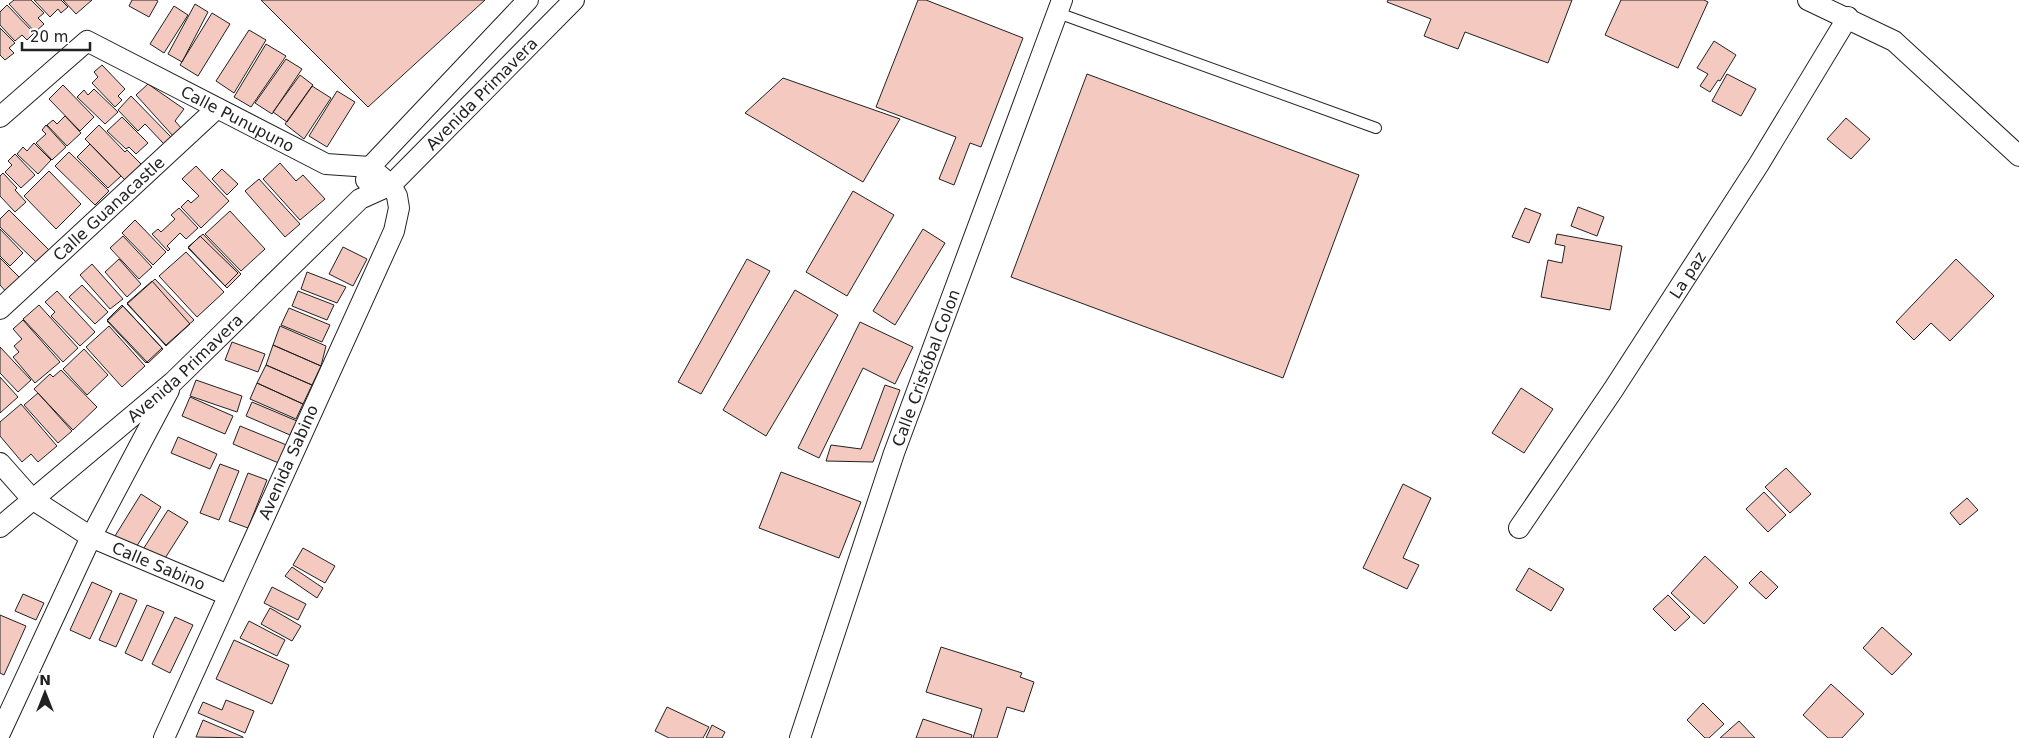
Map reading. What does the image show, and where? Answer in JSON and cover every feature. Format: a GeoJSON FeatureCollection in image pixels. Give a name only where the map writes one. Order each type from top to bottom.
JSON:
{"type":"FeatureCollection","features":[{"type":"Feature","properties":{"kind":"street","name":"Avenida Primavera"},"geometry":{"type":"LineString","coordinates":[[360,199],[370,167],[528,0]]}},
{"type":"Feature","properties":{"kind":"street","name":"Avenida Primavera"},"geometry":{"type":"LineString","coordinates":[[0,527],[173,382],[360,199],[391,185],[574,0]]}},
{"type":"Feature","properties":{"kind":"street"},"geometry":{"type":"LineString","coordinates":[[1808,0],[1894,40],[2019,156]]}},
{"type":"Feature","properties":{"kind":"street","name":"Calle Cristóbal Colon"},"geometry":{"type":"LineString","coordinates":[[800,738],[894,453],[1060,7]]}},
{"type":"Feature","properties":{"kind":"street","name":"La paz"},"geometry":{"type":"LineString","coordinates":[[1519,528],[1613,390],[1754,172],[1848,17]]}},
{"type":"Feature","properties":{"kind":"street","name":"Calle Punupuno"},"geometry":{"type":"LineString","coordinates":[[0,117],[87,40],[326,164],[370,167]]}},
{"type":"Feature","properties":{"kind":"street","name":"Calle Guanacastle"},"geometry":{"type":"LineString","coordinates":[[0,309],[216,108]]}},
{"type":"Feature","properties":{"kind":"street"},"geometry":{"type":"LineString","coordinates":[[370,167],[391,185]]}},
{"type":"Feature","properties":{"kind":"street","name":"Avenida Sabino"},"geometry":{"type":"LineString","coordinates":[[164,738],[394,230],[399,208],[391,185]]}},
{"type":"Feature","properties":{"kind":"street"},"geometry":{"type":"LineString","coordinates":[[0,733],[92,537],[173,382]]}},
{"type":"Feature","properties":{"kind":"street","name":"Calle Sabino"},"geometry":{"type":"LineString","coordinates":[[0,463],[32,499],[92,537],[228,595]]}},
{"type":"Feature","properties":{"kind":"lane"},"geometry":{"type":"LineString","coordinates":[[1060,7],[1376,128]]}},
{"type":"Feature","properties":{"kind":"building"},"geometry":{"type":"Polygon","coordinates":[[[14,0],[31,0],[44,13],[38,18],[44,24],[35,32],[9,4],[14,0]]]}},
{"type":"Feature","properties":{"kind":"building"},"geometry":{"type":"Polygon","coordinates":[[[34,0],[61,0],[68,7],[61,13],[58,9],[50,17],[34,0]]]}},
{"type":"Feature","properties":{"kind":"building"},"geometry":{"type":"Polygon","coordinates":[[[63,0],[92,0],[76,14],[63,0]]]}},
{"type":"Feature","properties":{"kind":"building"},"geometry":{"type":"Polygon","coordinates":[[[132,0],[158,1],[149,17],[129,6],[132,0]]]}},
{"type":"Feature","properties":{"kind":"building"},"geometry":{"type":"Polygon","coordinates":[[[261,0],[485,0],[368,107],[261,0]]]}},
{"type":"Feature","properties":{"kind":"building"},"geometry":{"type":"Polygon","coordinates":[[[918,0],[926,0],[1023,38],[981,147],[970,143],[954,185],[939,179],[956,137],[876,107],[918,0]]]}},
{"type":"Feature","properties":{"kind":"building"},"geometry":{"type":"Polygon","coordinates":[[[1388,0],[1572,0],[1548,63],[1465,32],[1458,49],[1424,36],[1431,19],[1387,2],[1388,0]]]}},
{"type":"Feature","properties":{"kind":"building"},"geometry":{"type":"Polygon","coordinates":[[[1621,0],[1704,0],[1708,2],[1678,68],[1605,35],[1621,0]]]}},
{"type":"Feature","properties":{"kind":"building"},"geometry":{"type":"Polygon","coordinates":[[[195,4],[208,12],[182,62],[168,54],[195,4]]]}},
{"type":"Feature","properties":{"kind":"building"},"geometry":{"type":"Polygon","coordinates":[[[7,5],[34,33],[27,40],[22,35],[15,41],[0,25],[0,12],[7,5]]]}},
{"type":"Feature","properties":{"kind":"building"},"geometry":{"type":"Polygon","coordinates":[[[174,6],[188,15],[164,53],[150,44],[174,6]]]}},
{"type":"Feature","properties":{"kind":"building"},"geometry":{"type":"Polygon","coordinates":[[[212,13],[230,24],[198,76],[180,65],[212,13]]]}},
{"type":"Feature","properties":{"kind":"building"},"geometry":{"type":"Polygon","coordinates":[[[0,28],[15,43],[9,48],[14,53],[5,60],[0,55],[0,28]]]}},
{"type":"Feature","properties":{"kind":"building"},"geometry":{"type":"Polygon","coordinates":[[[249,30],[266,40],[234,93],[216,81],[249,30]]]}},
{"type":"Feature","properties":{"kind":"building"},"geometry":{"type":"Polygon","coordinates":[[[1714,41],[1736,55],[1720,81],[1718,80],[1710,92],[1700,86],[1708,74],[1697,68],[1714,41]]]}},
{"type":"Feature","properties":{"kind":"building"},"geometry":{"type":"Polygon","coordinates":[[[266,44],[286,56],[251,107],[234,97],[266,44]]]}},
{"type":"Feature","properties":{"kind":"building"},"geometry":{"type":"Polygon","coordinates":[[[286,59],[302,69],[272,114],[255,103],[286,59]]]}},
{"type":"Feature","properties":{"kind":"building"},"geometry":{"type":"Polygon","coordinates":[[[102,65],[125,89],[118,96],[122,100],[115,107],[92,83],[98,77],[94,72],[102,65]]]}},
{"type":"Feature","properties":{"kind":"building"},"geometry":{"type":"Polygon","coordinates":[[[1087,74],[1359,175],[1283,378],[1011,277],[1087,74]]]}},
{"type":"Feature","properties":{"kind":"building"},"geometry":{"type":"Polygon","coordinates":[[[1727,74],[1756,89],[1741,116],[1712,101],[1727,74]]]}},
{"type":"Feature","properties":{"kind":"building"},"geometry":{"type":"Polygon","coordinates":[[[300,75],[313,85],[287,122],[273,112],[300,75]]]}},
{"type":"Feature","properties":{"kind":"building"},"geometry":{"type":"Polygon","coordinates":[[[783,78],[900,119],[863,182],[745,113],[783,78]]]}},
{"type":"Feature","properties":{"kind":"building"},"geometry":{"type":"Polygon","coordinates":[[[148,84],[184,109],[175,121],[182,129],[174,137],[136,95],[148,84]]]}},
{"type":"Feature","properties":{"kind":"building"},"geometry":{"type":"Polygon","coordinates":[[[63,85],[94,117],[80,131],[49,99],[63,85]]]}},
{"type":"Feature","properties":{"kind":"building"},"geometry":{"type":"Polygon","coordinates":[[[312,86],[331,98],[304,139],[285,124],[312,86]]]}},
{"type":"Feature","properties":{"kind":"building"},"geometry":{"type":"Polygon","coordinates":[[[94,89],[118,112],[105,124],[77,97],[84,90],[88,95],[94,89]]]}},
{"type":"Feature","properties":{"kind":"building"},"geometry":{"type":"Polygon","coordinates":[[[337,91],[355,102],[327,147],[309,136],[337,91]]]}},
{"type":"Feature","properties":{"kind":"building"},"geometry":{"type":"Polygon","coordinates":[[[131,96],[171,137],[164,144],[145,124],[138,131],[118,110],[131,96]]]}},
{"type":"Feature","properties":{"kind":"building"},"geometry":{"type":"Polygon","coordinates":[[[65,116],[81,133],[67,146],[47,125],[53,120],[57,124],[65,116]]]}},
{"type":"Feature","properties":{"kind":"building"},"geometry":{"type":"Polygon","coordinates":[[[122,117],[148,143],[136,154],[129,147],[126,149],[107,131],[122,117]]]}},
{"type":"Feature","properties":{"kind":"building"},"geometry":{"type":"Polygon","coordinates":[[[1846,118],[1870,139],[1851,159],[1827,139],[1846,118]]]}},
{"type":"Feature","properties":{"kind":"building"},"geometry":{"type":"Polygon","coordinates":[[[46,125],[66,147],[52,160],[36,143],[46,134],[42,130],[46,125]]]}},
{"type":"Feature","properties":{"kind":"building"},"geometry":{"type":"Polygon","coordinates":[[[99,125],[125,152],[127,150],[141,164],[125,180],[85,139],[99,125]]]}},
{"type":"Feature","properties":{"kind":"building"},"geometry":{"type":"Polygon","coordinates":[[[34,143],[51,160],[38,174],[17,154],[23,147],[27,151],[34,143]]]}},
{"type":"Feature","properties":{"kind":"building"},"geometry":{"type":"Polygon","coordinates":[[[90,144],[121,176],[108,188],[77,157],[90,144]]]}},
{"type":"Feature","properties":{"kind":"building"},"geometry":{"type":"Polygon","coordinates":[[[69,152],[109,191],[95,205],[55,166],[69,152]]]}},
{"type":"Feature","properties":{"kind":"building"},"geometry":{"type":"Polygon","coordinates":[[[15,154],[35,175],[21,188],[5,172],[12,165],[8,161],[15,154]]]}},
{"type":"Feature","properties":{"kind":"building"},"geometry":{"type":"Polygon","coordinates":[[[280,163],[296,181],[303,175],[325,199],[300,220],[263,179],[280,163]]]}},
{"type":"Feature","properties":{"kind":"building"},"geometry":{"type":"Polygon","coordinates":[[[196,166],[229,201],[201,228],[181,207],[188,200],[191,203],[199,196],[182,179],[196,166]]]}},
{"type":"Feature","properties":{"kind":"building"},"geometry":{"type":"Polygon","coordinates":[[[222,169],[238,184],[227,195],[212,179],[222,169]]]}},
{"type":"Feature","properties":{"kind":"building"},"geometry":{"type":"Polygon","coordinates":[[[49,171],[81,204],[56,229],[24,196],[49,171]]]}},
{"type":"Feature","properties":{"kind":"building"},"geometry":{"type":"Polygon","coordinates":[[[3,173],[17,188],[15,190],[26,202],[15,212],[0,196],[0,176],[3,173]]]}},
{"type":"Feature","properties":{"kind":"building"},"geometry":{"type":"Polygon","coordinates":[[[259,179],[300,224],[285,237],[245,191],[259,179]]]}},
{"type":"Feature","properties":{"kind":"building"},"geometry":{"type":"Polygon","coordinates":[[[853,191],[894,215],[847,296],[806,272],[853,191]]]}},
{"type":"Feature","properties":{"kind":"building"},"geometry":{"type":"Polygon","coordinates":[[[1578,207],[1604,217],[1597,236],[1571,226],[1578,207]]]}},
{"type":"Feature","properties":{"kind":"building"},"geometry":{"type":"Polygon","coordinates":[[[179,208],[198,228],[186,239],[180,233],[167,246],[170,249],[168,251],[152,234],[158,229],[161,232],[175,219],[171,215],[179,208]]]}},
{"type":"Feature","properties":{"kind":"building"},"geometry":{"type":"Polygon","coordinates":[[[1525,208],[1541,214],[1529,243],[1512,237],[1525,208]]]}},
{"type":"Feature","properties":{"kind":"building"},"geometry":{"type":"Polygon","coordinates":[[[9,210],[49,250],[36,262],[0,227],[0,219],[9,210]]]}},
{"type":"Feature","properties":{"kind":"building"},"geometry":{"type":"Polygon","coordinates":[[[230,211],[265,249],[241,271],[205,234],[230,211]]]}},
{"type":"Feature","properties":{"kind":"building"},"geometry":{"type":"Polygon","coordinates":[[[135,220],[166,252],[153,265],[122,233],[135,220]]]}},
{"type":"Feature","properties":{"kind":"building"},"geometry":{"type":"Polygon","coordinates":[[[0,229],[23,253],[10,266],[0,256],[0,229]]]}},
{"type":"Feature","properties":{"kind":"building"},"geometry":{"type":"Polygon","coordinates":[[[923,229],[945,243],[895,325],[873,311],[923,229]]]}},
{"type":"Feature","properties":{"kind":"building"},"geometry":{"type":"Polygon","coordinates":[[[203,234],[241,274],[227,288],[188,247],[203,234]]]}},
{"type":"Feature","properties":{"kind":"building"},"geometry":{"type":"Polygon","coordinates":[[[1557,234],[1622,246],[1610,310],[1541,297],[1548,260],[1562,263],[1565,246],[1555,244],[1557,234]]]}},
{"type":"Feature","properties":{"kind":"building"},"geometry":{"type":"Polygon","coordinates":[[[123,236],[152,267],[139,279],[110,248],[123,236]]]}},
{"type":"Feature","properties":{"kind":"building"},"geometry":{"type":"Polygon","coordinates":[[[200,236],[238,273],[225,286],[188,248],[200,236]]]}},
{"type":"Feature","properties":{"kind":"building"},"geometry":{"type":"Polygon","coordinates":[[[343,247],[367,259],[353,286],[329,274],[343,247]]]}},
{"type":"Feature","properties":{"kind":"building"},"geometry":{"type":"Polygon","coordinates":[[[186,252],[224,292],[197,317],[159,276],[186,252]]]}},
{"type":"Feature","properties":{"kind":"building"},"geometry":{"type":"Polygon","coordinates":[[[0,258],[22,280],[8,294],[0,285],[0,258]]]}},
{"type":"Feature","properties":{"kind":"building"},"geometry":{"type":"Polygon","coordinates":[[[119,259],[141,284],[127,297],[105,272],[119,259]]]}},
{"type":"Feature","properties":{"kind":"building"},"geometry":{"type":"Polygon","coordinates":[[[747,259],[770,271],[701,394],[678,382],[747,259]]]}},
{"type":"Feature","properties":{"kind":"building"},"geometry":{"type":"Polygon","coordinates":[[[1956,259],[1994,296],[1950,341],[1931,323],[1914,340],[1896,322],[1956,259]]]}},
{"type":"Feature","properties":{"kind":"building"},"geometry":{"type":"Polygon","coordinates":[[[92,264],[123,299],[110,309],[80,275],[92,264]]]}},
{"type":"Feature","properties":{"kind":"building"},"geometry":{"type":"Polygon","coordinates":[[[307,272],[346,287],[337,303],[301,289],[307,272]]]}},
{"type":"Feature","properties":{"kind":"building"},"geometry":{"type":"Polygon","coordinates":[[[155,279],[194,320],[166,345],[127,304],[155,279]]]}},
{"type":"Feature","properties":{"kind":"building"},"geometry":{"type":"Polygon","coordinates":[[[152,281],[190,324],[166,346],[127,303],[152,281]]]}},
{"type":"Feature","properties":{"kind":"building"},"geometry":{"type":"Polygon","coordinates":[[[82,285],[108,312],[95,324],[69,297],[82,285]]]}},
{"type":"Feature","properties":{"kind":"building"},"geometry":{"type":"Polygon","coordinates":[[[795,290],[838,315],[766,436],[723,410],[795,290]]]}},
{"type":"Feature","properties":{"kind":"building"},"geometry":{"type":"Polygon","coordinates":[[[57,291],[95,332],[80,346],[51,316],[55,312],[45,302],[57,291]]]}},
{"type":"Feature","properties":{"kind":"building"},"geometry":{"type":"Polygon","coordinates":[[[298,291],[334,305],[327,320],[292,306],[298,291]]]}},
{"type":"Feature","properties":{"kind":"building"},"geometry":{"type":"Polygon","coordinates":[[[39,305],[78,348],[63,362],[23,319],[39,305]]]}},
{"type":"Feature","properties":{"kind":"building"},"geometry":{"type":"Polygon","coordinates":[[[122,305],[163,349],[148,363],[107,320],[122,305]]]}},
{"type":"Feature","properties":{"kind":"building"},"geometry":{"type":"Polygon","coordinates":[[[123,306],[162,348],[146,363],[107,321],[123,306]]]}},
{"type":"Feature","properties":{"kind":"building"},"geometry":{"type":"Polygon","coordinates":[[[289,308],[330,325],[322,342],[281,325],[289,308]]]}},
{"type":"Feature","properties":{"kind":"building"},"geometry":{"type":"Polygon","coordinates":[[[23,320],[60,362],[35,383],[13,357],[19,352],[14,346],[22,339],[13,329],[23,320]]]}},
{"type":"Feature","properties":{"kind":"building"},"geometry":{"type":"Polygon","coordinates":[[[860,322],[913,347],[895,384],[863,368],[819,458],[798,448],[860,322]]]}},
{"type":"Feature","properties":{"kind":"building"},"geometry":{"type":"Polygon","coordinates":[[[109,326],[145,366],[122,387],[86,347],[109,326]]]}},
{"type":"Feature","properties":{"kind":"building"},"geometry":{"type":"Polygon","coordinates":[[[280,326],[326,346],[321,366],[273,345],[280,326]]]}},
{"type":"Feature","properties":{"kind":"building"},"geometry":{"type":"Polygon","coordinates":[[[232,342],[265,354],[258,372],[225,360],[232,342]]]}},
{"type":"Feature","properties":{"kind":"building"},"geometry":{"type":"Polygon","coordinates":[[[273,345],[321,366],[312,385],[266,365],[273,345]]]}},
{"type":"Feature","properties":{"kind":"building"},"geometry":{"type":"Polygon","coordinates":[[[0,347],[31,380],[18,392],[0,373],[0,347]]]}},
{"type":"Feature","properties":{"kind":"building"},"geometry":{"type":"Polygon","coordinates":[[[84,349],[108,375],[87,395],[63,369],[84,349]]]}},
{"type":"Feature","properties":{"kind":"building"},"geometry":{"type":"Polygon","coordinates":[[[266,365],[312,385],[303,404],[257,383],[266,365]]]}},
{"type":"Feature","properties":{"kind":"building"},"geometry":{"type":"Polygon","coordinates":[[[61,370],[97,407],[73,430],[34,389],[50,374],[53,377],[61,370]]]}},
{"type":"Feature","properties":{"kind":"building"},"geometry":{"type":"Polygon","coordinates":[[[0,377],[18,397],[0,413],[0,377]]]}},
{"type":"Feature","properties":{"kind":"building"},"geometry":{"type":"Polygon","coordinates":[[[196,380],[242,396],[237,412],[190,396],[196,380]]]}},
{"type":"Feature","properties":{"kind":"building"},"geometry":{"type":"Polygon","coordinates":[[[257,383],[303,404],[296,419],[250,399],[257,383]]]}},
{"type":"Feature","properties":{"kind":"building"},"geometry":{"type":"Polygon","coordinates":[[[885,385],[900,390],[873,462],[826,461],[831,445],[861,449],[885,385]]]}},
{"type":"Feature","properties":{"kind":"building"},"geometry":{"type":"Polygon","coordinates":[[[1521,388],[1553,409],[1524,453],[1492,433],[1521,388]]]}},
{"type":"Feature","properties":{"kind":"building"},"geometry":{"type":"Polygon","coordinates":[[[38,393],[72,431],[58,443],[24,405],[38,393]]]}},
{"type":"Feature","properties":{"kind":"building"},"geometry":{"type":"Polygon","coordinates":[[[190,397],[233,416],[225,434],[182,416],[190,397]]]}},
{"type":"Feature","properties":{"kind":"building"},"geometry":{"type":"Polygon","coordinates":[[[252,402],[297,421],[290,435],[246,416],[252,402]]]}},
{"type":"Feature","properties":{"kind":"building"},"geometry":{"type":"Polygon","coordinates":[[[21,404],[57,446],[38,462],[31,454],[22,462],[0,436],[0,422],[21,404]]]}},
{"type":"Feature","properties":{"kind":"building"},"geometry":{"type":"Polygon","coordinates":[[[240,426],[289,446],[281,464],[233,444],[240,426]]]}},
{"type":"Feature","properties":{"kind":"building"},"geometry":{"type":"Polygon","coordinates":[[[178,437],[217,454],[210,469],[171,453],[178,437]]]}},
{"type":"Feature","properties":{"kind":"building"},"geometry":{"type":"Polygon","coordinates":[[[220,464],[239,471],[219,520],[200,513],[220,464]]]}},
{"type":"Feature","properties":{"kind":"building"},"geometry":{"type":"Polygon","coordinates":[[[1786,468],[1811,494],[1790,513],[1765,487],[1786,468]]]}},
{"type":"Feature","properties":{"kind":"building"},"geometry":{"type":"Polygon","coordinates":[[[781,472],[861,502],[839,558],[759,528],[781,472]]]}},
{"type":"Feature","properties":{"kind":"building"},"geometry":{"type":"Polygon","coordinates":[[[248,473],[267,480],[248,528],[229,521],[248,473]]]}},
{"type":"Feature","properties":{"kind":"building"},"geometry":{"type":"Polygon","coordinates":[[[1403,484],[1431,498],[1403,558],[1419,565],[1407,589],[1363,568],[1403,484]]]}},
{"type":"Feature","properties":{"kind":"building"},"geometry":{"type":"Polygon","coordinates":[[[1764,492],[1786,515],[1768,532],[1746,509],[1764,492]]]}},
{"type":"Feature","properties":{"kind":"building"},"geometry":{"type":"Polygon","coordinates":[[[141,494],[161,507],[135,549],[115,536],[141,494]]]}},
{"type":"Feature","properties":{"kind":"building"},"geometry":{"type":"Polygon","coordinates":[[[1967,498],[1978,510],[1960,525],[1950,513],[1967,498]]]}},
{"type":"Feature","properties":{"kind":"building"},"geometry":{"type":"Polygon","coordinates":[[[168,510],[188,522],[162,563],[142,551],[168,510]]]}},
{"type":"Feature","properties":{"kind":"building"},"geometry":{"type":"Polygon","coordinates":[[[303,548],[335,566],[325,583],[293,565],[303,548]]]}},
{"type":"Feature","properties":{"kind":"building"},"geometry":{"type":"Polygon","coordinates":[[[1705,556],[1738,587],[1704,624],[1671,593],[1705,556]]]}},
{"type":"Feature","properties":{"kind":"building"},"geometry":{"type":"Polygon","coordinates":[[[292,567],[323,588],[317,598],[285,576],[292,567]]]}},
{"type":"Feature","properties":{"kind":"building"},"geometry":{"type":"Polygon","coordinates":[[[1529,568],[1564,589],[1551,611],[1516,590],[1529,568]]]}},
{"type":"Feature","properties":{"kind":"building"},"geometry":{"type":"Polygon","coordinates":[[[1761,571],[1778,587],[1766,599],[1749,583],[1761,571]]]}},
{"type":"Feature","properties":{"kind":"building"},"geometry":{"type":"Polygon","coordinates":[[[92,582],[112,591],[90,639],[70,630],[92,582]]]}},
{"type":"Feature","properties":{"kind":"building"},"geometry":{"type":"Polygon","coordinates":[[[272,587],[306,604],[298,620],[264,603],[272,587]]]}},
{"type":"Feature","properties":{"kind":"building"},"geometry":{"type":"Polygon","coordinates":[[[120,593],[137,600],[116,647],[99,640],[120,593]]]}},
{"type":"Feature","properties":{"kind":"building"},"geometry":{"type":"Polygon","coordinates":[[[23,594],[44,603],[36,620],[15,611],[23,594]]]}},
{"type":"Feature","properties":{"kind":"building"},"geometry":{"type":"Polygon","coordinates":[[[1668,595],[1690,617],[1675,631],[1653,609],[1668,595]]]}},
{"type":"Feature","properties":{"kind":"building"},"geometry":{"type":"Polygon","coordinates":[[[147,605],[164,612],[142,661],[125,653],[147,605]]]}},
{"type":"Feature","properties":{"kind":"building"},"geometry":{"type":"Polygon","coordinates":[[[270,608],[301,626],[292,641],[261,624],[270,608]]]}},
{"type":"Feature","properties":{"kind":"building"},"geometry":{"type":"Polygon","coordinates":[[[0,615],[26,626],[4,675],[0,673],[0,615]]]}},
{"type":"Feature","properties":{"kind":"building"},"geometry":{"type":"Polygon","coordinates":[[[175,617],[193,625],[170,673],[152,664],[175,617]]]}},
{"type":"Feature","properties":{"kind":"building"},"geometry":{"type":"Polygon","coordinates":[[[249,621],[285,640],[277,656],[240,638],[249,621]]]}},
{"type":"Feature","properties":{"kind":"building"},"geometry":{"type":"Polygon","coordinates":[[[1882,627],[1912,654],[1892,675],[1863,648],[1882,627]]]}},
{"type":"Feature","properties":{"kind":"building"},"geometry":{"type":"Polygon","coordinates":[[[234,640],[289,665],[272,704],[216,679],[234,640]]]}},
{"type":"Feature","properties":{"kind":"building"},"geometry":{"type":"Polygon","coordinates":[[[941,647],[1022,673],[1020,677],[1034,682],[1024,712],[1007,707],[997,738],[973,738],[982,709],[926,692],[941,647]]]}},
{"type":"Feature","properties":{"kind":"building"},"geometry":{"type":"Polygon","coordinates":[[[1831,684],[1864,714],[1842,738],[1828,738],[1803,715],[1831,684]]]}},
{"type":"Feature","properties":{"kind":"building"},"geometry":{"type":"Polygon","coordinates":[[[226,700],[254,711],[245,733],[198,713],[203,702],[222,710],[226,700]]]}},
{"type":"Feature","properties":{"kind":"building"},"geometry":{"type":"Polygon","coordinates":[[[1703,703],[1724,724],[1709,738],[1705,738],[1687,720],[1703,703]]]}},
{"type":"Feature","properties":{"kind":"building"},"geometry":{"type":"Polygon","coordinates":[[[667,707],[709,727],[703,738],[669,738],[655,731],[667,707]]]}},
{"type":"Feature","properties":{"kind":"building"},"geometry":{"type":"Polygon","coordinates":[[[923,719],[972,735],[971,738],[916,738],[923,719]]]}},
{"type":"Feature","properties":{"kind":"building"},"geometry":{"type":"Polygon","coordinates":[[[203,720],[243,737],[243,738],[196,737],[203,720]]]}},
{"type":"Feature","properties":{"kind":"building"},"geometry":{"type":"Polygon","coordinates":[[[1739,721],[1755,738],[1720,738],[1739,721]]]}},
{"type":"Feature","properties":{"kind":"building"},"geometry":{"type":"Polygon","coordinates":[[[712,725],[725,732],[722,738],[706,738],[712,725]]]}}]}
